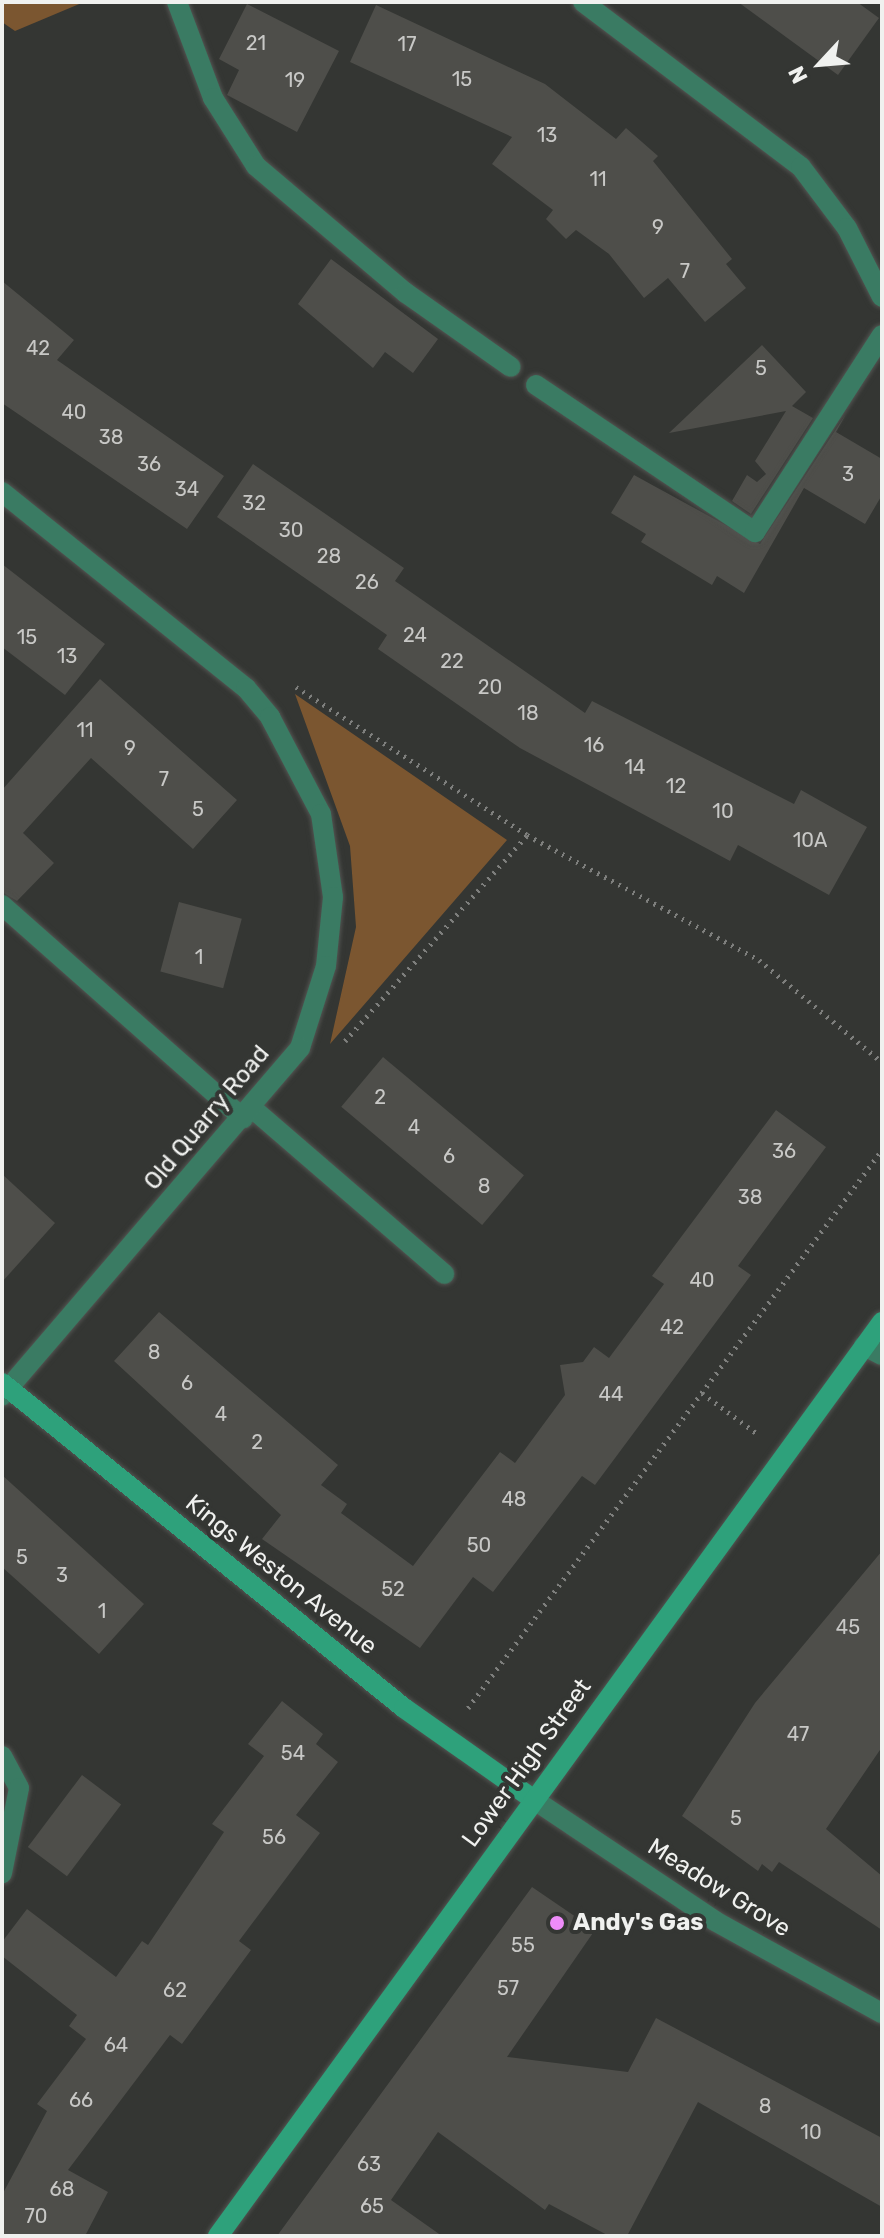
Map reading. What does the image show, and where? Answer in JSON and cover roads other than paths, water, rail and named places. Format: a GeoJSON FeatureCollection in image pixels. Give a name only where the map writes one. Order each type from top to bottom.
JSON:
{"type":"FeatureCollection","features":[{"type":"Feature","properties":{"kind":"main road","name":"Lower High Street"},"geometry":{"type":"LineString","coordinates":[[218,2236],[784,1455],[873,1350],[882,1322]]}},
{"type":"Feature","properties":{"kind":"main road","name":"Kings Weston Avenue"},"geometry":{"type":"LineString","coordinates":[[4,1389],[404,1708],[533,1799]]}},
{"type":"Feature","properties":{"kind":"street"},"geometry":{"type":"LineString","coordinates":[[177,2],[213,98],[256,166],[406,293],[511,367]]}},
{"type":"Feature","properties":{"kind":"street"},"geometry":{"type":"LineString","coordinates":[[583,2],[801,167],[847,228],[882,297]]}},
{"type":"Feature","properties":{"kind":"street"},"geometry":{"type":"LineString","coordinates":[[536,385],[755,532],[882,335]]}},
{"type":"Feature","properties":{"kind":"street","name":"Old Quarry Road"},"geometry":{"type":"LineString","coordinates":[[2,492],[246,688],[293,748],[321,814],[330,860],[333,932],[315,1011],[284,1071],[4,1389]]}},
{"type":"Feature","properties":{"kind":"street"},"geometry":{"type":"LineString","coordinates":[[2,905],[247,1113],[444,1274]]}},
{"type":"Feature","properties":{"kind":"street"},"geometry":{"type":"LineString","coordinates":[[2,1756],[19,1788],[2,1873]]}},
{"type":"Feature","properties":{"kind":"street","name":"Meadow Grove"},"geometry":{"type":"LineString","coordinates":[[533,1799],[715,1921],[882,2013]]}},
{"type":"Feature","properties":{"kind":"place","name":"Andy's Gas"},"geometry":{"type":"Point","coordinates":[557,1923]}}]}
